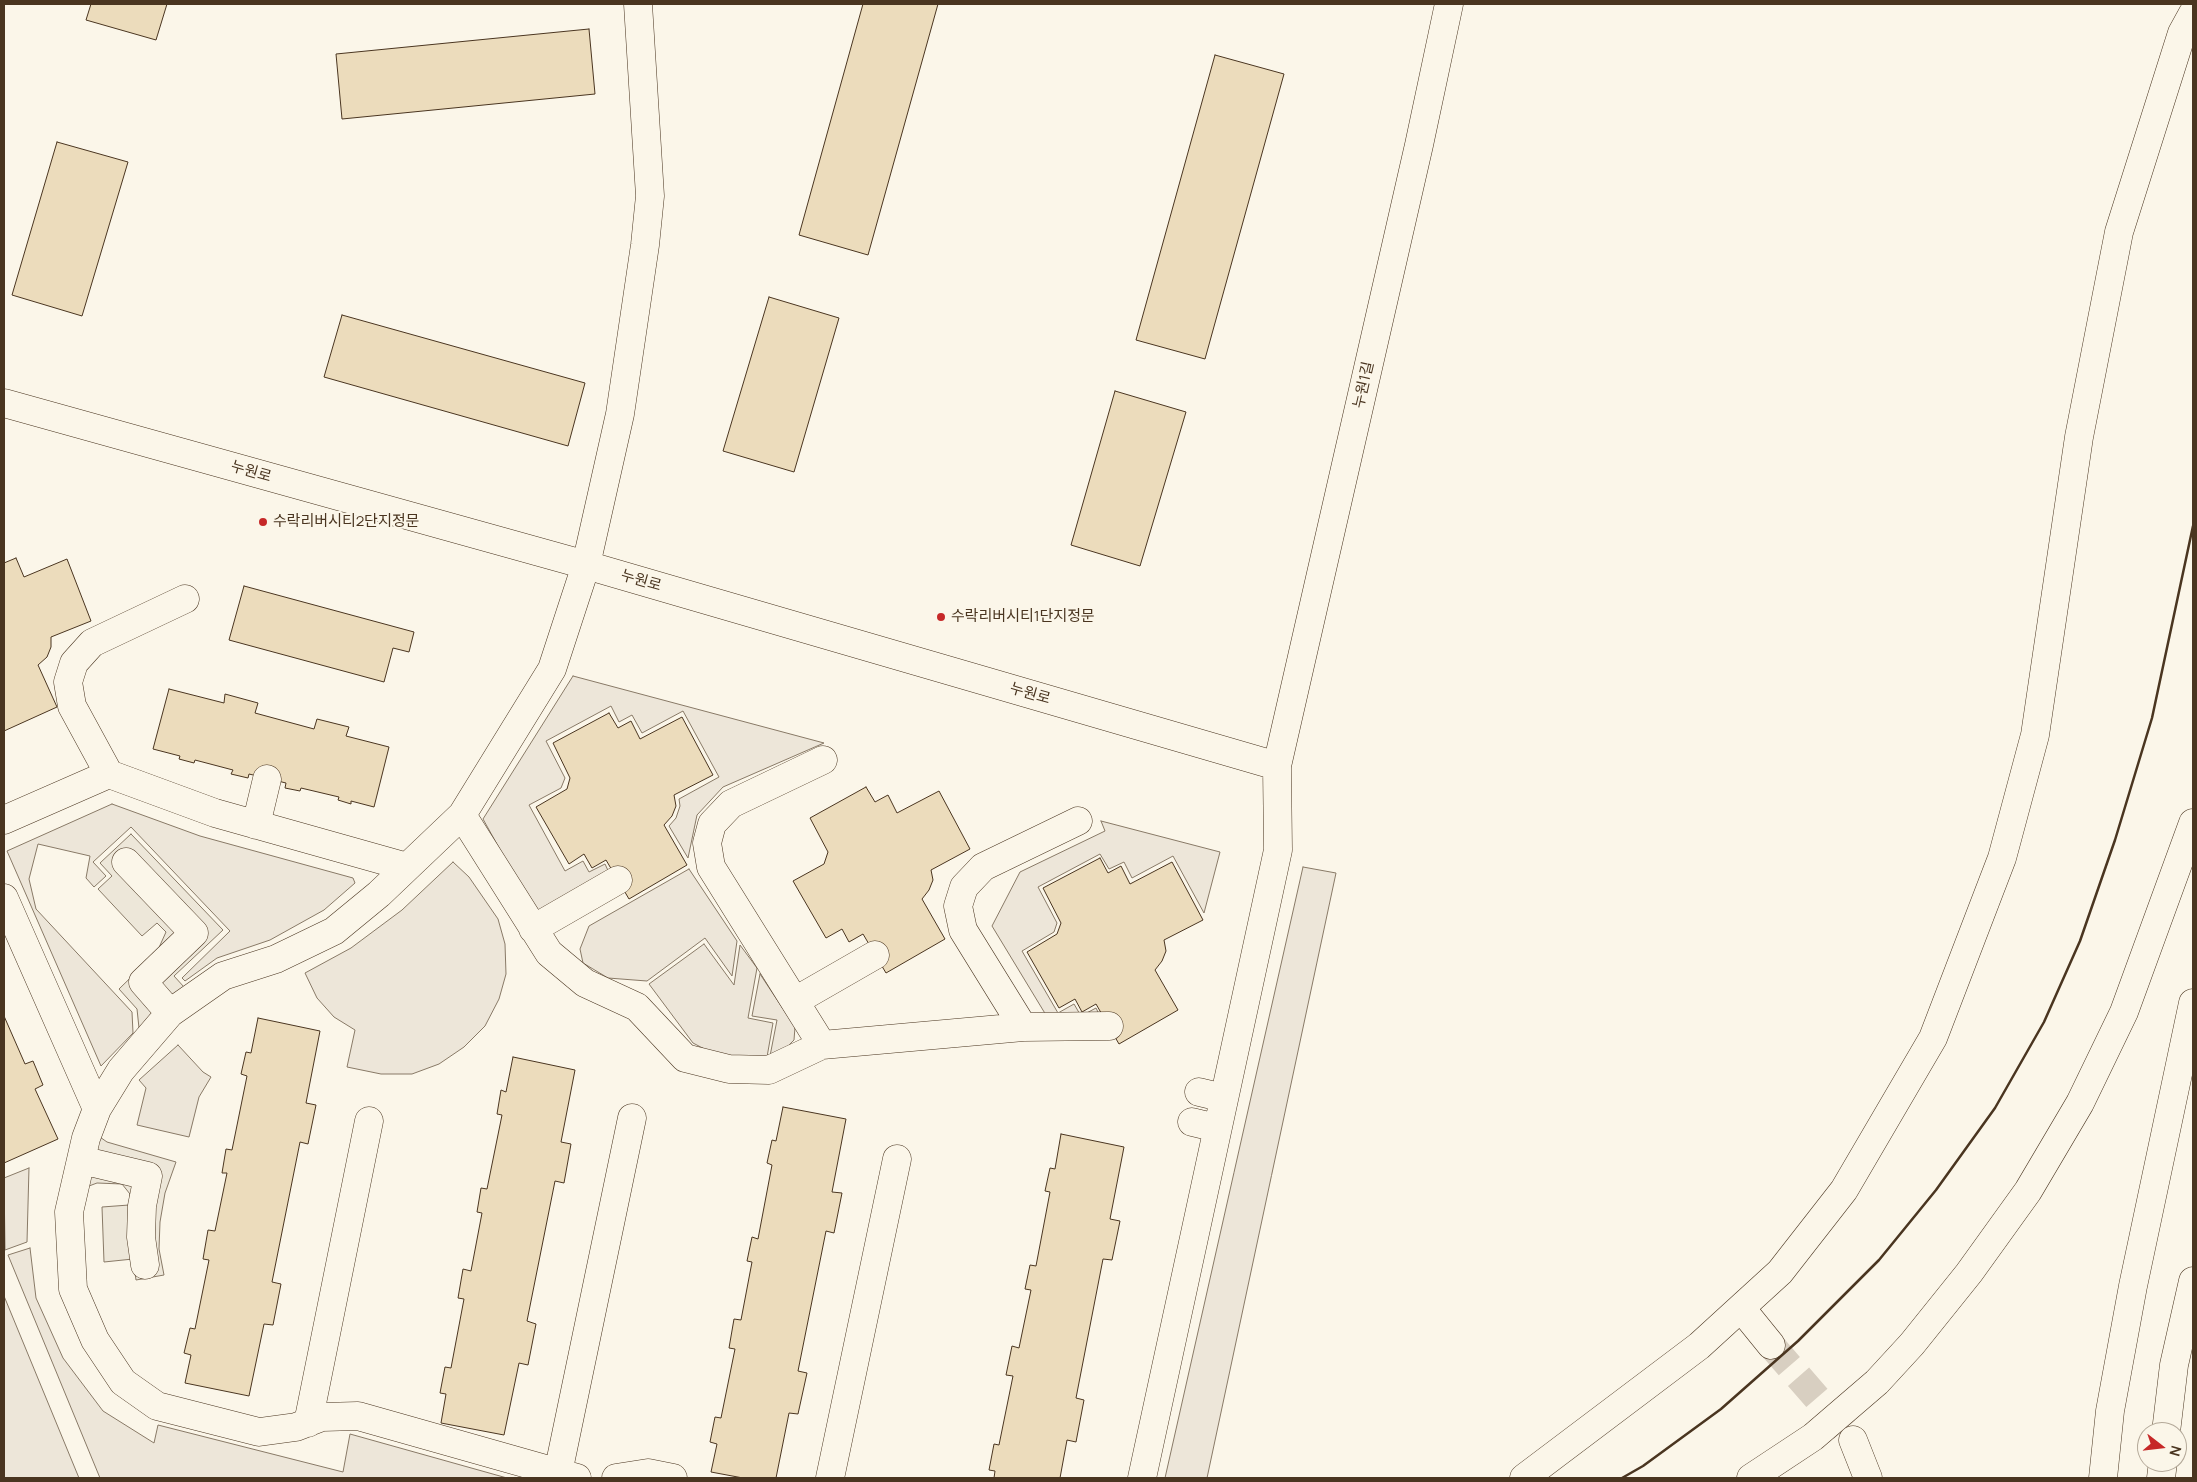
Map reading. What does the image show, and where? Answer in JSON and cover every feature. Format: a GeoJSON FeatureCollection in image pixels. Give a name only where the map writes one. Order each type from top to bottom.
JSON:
{"type":"FeatureCollection","features":[{"type":"Feature","properties":{"kind":"main road"},"geometry":{"type":"LineString","coordinates":[[632,1118],[567,1476],[358,1416],[322,1417],[296,1427],[259,1432],[157,1406],[123,1382],[94,1340],[73,1289],[69,1212],[86,1138],[97,1109],[120,1070],[170,1013],[223,976],[276,959],[334,931],[379,894],[462,815],[552,669],[586,565],[620,414],[645,245],[649,205],[638,4]]}},
{"type":"Feature","properties":{"kind":"main road","name":"누원1길"},"geometry":{"type":"LineString","coordinates":[[1142,1478],[1211,1095],[1278,850],[1276,766],[1415,165],[1449,4]]}},
{"type":"Feature","properties":{"kind":"main road"},"geometry":{"type":"LineString","coordinates":[[1524,1478],[1699,1346],[1780,1272],[1844,1190],[1933,1038],[2002,858],[2035,736],[2079,437],[2119,232],[2182,33],[2193,13]]}},
{"type":"Feature","properties":{"kind":"main road","name":"누원로"},"geometry":{"type":"LineString","coordinates":[[4,402],[586,565],[1276,766]]}},
{"type":"Feature","properties":{"kind":"main road"},"geometry":{"type":"LineString","coordinates":[[185,600],[92,643],[74,663],[68,682],[72,706],[109,774],[215,813],[407,867]]}},
{"type":"Feature","properties":{"kind":"main road"},"geometry":{"type":"LineString","coordinates":[[822,1045],[711,867],[707,843],[712,824],[731,804],[824,760]]}},
{"type":"Feature","properties":{"kind":"main road"},"geometry":{"type":"LineString","coordinates":[[4,820],[109,774]]}},
{"type":"Feature","properties":{"kind":"main road"},"geometry":{"type":"LineString","coordinates":[[256,824],[267,779]]}},
{"type":"Feature","properties":{"kind":"main road"},"geometry":{"type":"LineString","coordinates":[[462,815],[549,953],[585,983],[637,1007],[686,1058],[729,1069],[769,1070],[822,1045],[1023,1027],[1109,1026]]}},
{"type":"Feature","properties":{"kind":"main road"},"geometry":{"type":"LineString","coordinates":[[1023,1027],[962,930],[958,906],[964,886],[983,867],[1078,821]]}},
{"type":"Feature","properties":{"kind":"main road"},"geometry":{"type":"LineString","coordinates":[[1751,1478],[1813,1437],[1877,1382],[1912,1344],[1969,1274],[2028,1191],[2080,1103],[2124,1012],[2193,823]]}},
{"type":"Feature","properties":{"kind":"main road"},"geometry":{"type":"LineString","coordinates":[[126,862],[194,933],[139,974],[170,1013]]}},
{"type":"Feature","properties":{"kind":"main road"},"geometry":{"type":"LineString","coordinates":[[533,929],[618,880]]}},
{"type":"Feature","properties":{"kind":"main road"},"geometry":{"type":"LineString","coordinates":[[4,898],[97,1109]]}},
{"type":"Feature","properties":{"kind":"main road"},"geometry":{"type":"LineString","coordinates":[[795,1001],[875,954]]}},
{"type":"Feature","properties":{"kind":"main road"},"geometry":{"type":"LineString","coordinates":[[2103,1478],[2110,1411],[2131,1296],[2193,1003]]}},
{"type":"Feature","properties":{"kind":"main road"},"geometry":{"type":"LineString","coordinates":[[308,1423],[369,1121]]}},
{"type":"Feature","properties":{"kind":"main road"},"geometry":{"type":"LineString","coordinates":[[830,1478],[897,1159]]}},
{"type":"Feature","properties":{"kind":"main road"},"geometry":{"type":"LineString","coordinates":[[81,1160],[148,1176],[142,1206],[141,1230],[145,1265]]}},
{"type":"Feature","properties":{"kind":"main road"},"geometry":{"type":"LineString","coordinates":[[2167,1422],[2174,1365],[2193,1281]]}},
{"type":"Feature","properties":{"kind":"main road"},"geometry":{"type":"LineString","coordinates":[[1741,1308],[1771,1345]]}},
{"type":"Feature","properties":{"kind":"main road"},"geometry":{"type":"LineString","coordinates":[[1853,1440],[1868,1478]]}},
{"type":"Feature","properties":{"kind":"main road"},"geometry":{"type":"LineString","coordinates":[[616,1478],[648,1473],[673,1478]]}},
{"type":"Feature","properties":{"kind":"shaded area"},"geometry":{"type":"Polygon","coordinates":[[[573,676],[824,743],[723,787],[697,815],[688,858],[669,826],[676,818],[680,806],[679,799],[719,777],[683,711],[642,733],[632,715],[619,722],[611,706],[546,741],[565,778],[561,788],[529,805],[565,871],[583,861],[589,872],[605,864],[611,877],[538,918],[483,819],[573,676]]]}},
{"type":"Feature","properties":{"kind":"shaded area"},"geometry":{"type":"Polygon","coordinates":[[[112,804],[200,836],[353,878],[355,883],[324,910],[270,940],[217,958],[185,981],[182,978],[230,931],[131,827],[93,862],[106,876],[94,887],[86,878],[90,856],[38,844],[29,879],[36,909],[132,1012],[133,1033],[101,1066],[7,851],[112,804]]]}},
{"type":"Feature","properties":{"kind":"shaded area"},"geometry":{"type":"Polygon","coordinates":[[[1101,821],[1220,852],[1204,913],[1173,856],[1132,878],[1124,862],[1109,869],[1100,854],[1038,887],[1057,923],[1054,932],[1022,951],[1058,1013],[1074,1004],[1081,1016],[1096,1008],[1102,1020],[1049,1020],[992,926],[1020,872],[1105,831],[1101,821]]]}},
{"type":"Feature","properties":{"kind":"shaded area"},"geometry":{"type":"Polygon","coordinates":[[[131,834],[223,930],[174,976],[184,987],[160,1003],[139,1028],[137,1009],[119,989],[157,952],[166,932],[157,923],[142,936],[98,889],[112,876],[100,863],[131,834]]]}},
{"type":"Feature","properties":{"kind":"shaded area"},"geometry":{"type":"Polygon","coordinates":[[[453,862],[469,877],[498,919],[505,944],[506,974],[499,999],[485,1026],[464,1047],[439,1064],[412,1074],[381,1074],[347,1067],[355,1030],[334,1017],[317,998],[305,973],[351,948],[402,910],[453,862]]]}},
{"type":"Feature","properties":{"kind":"shaded area"},"geometry":{"type":"Polygon","coordinates":[[[1303,867],[1336,873],[1207,1478],[1165,1478],[1303,867]]]}},
{"type":"Feature","properties":{"kind":"shaded area"},"geometry":{"type":"Polygon","coordinates":[[[689,869],[737,941],[732,976],[705,938],[647,981],[608,978],[583,963],[580,949],[589,926],[689,869]]]}},
{"type":"Feature","properties":{"kind":"shaded area"},"geometry":{"type":"Polygon","coordinates":[[[704,944],[734,985],[740,945],[757,968],[748,1018],[773,1023],[767,1057],[716,1055],[693,1043],[649,984],[704,944]]]}},
{"type":"Feature","properties":{"kind":"shaded area"},"geometry":{"type":"Polygon","coordinates":[[[760,974],[795,1027],[794,1040],[786,1048],[770,1056],[777,1020],[752,1016],[760,974]]]}},
{"type":"Feature","properties":{"kind":"shaded area"},"geometry":{"type":"Polygon","coordinates":[[[178,1045],[203,1072],[211,1077],[199,1097],[189,1137],[137,1125],[146,1088],[139,1080],[178,1045]]]}},
{"type":"Feature","properties":{"kind":"shaded area"},"geometry":{"type":"Polygon","coordinates":[[[97,1135],[107,1142],[176,1162],[165,1193],[160,1222],[159,1249],[164,1275],[136,1280],[133,1259],[104,1262],[102,1207],[129,1205],[130,1194],[122,1184],[97,1183],[81,1189],[97,1135]]]}},
{"type":"Feature","properties":{"kind":"shaded area"},"geometry":{"type":"Polygon","coordinates":[[[29,1168],[27,1242],[5,1250],[4,1178],[29,1168]]]}},
{"type":"Feature","properties":{"kind":"shaded area"},"geometry":{"type":"Polygon","coordinates":[[[30,1248],[36,1298],[63,1358],[103,1411],[154,1443],[158,1425],[343,1472],[350,1434],[507,1478],[100,1478],[8,1255],[30,1248]]]}},
{"type":"Feature","properties":{"kind":"shaded area"},"geometry":{"type":"Polygon","coordinates":[[[4,1296],[79,1478],[4,1478],[4,1296]]]}},
{"type":"Feature","properties":{"kind":"building"},"geometry":{"type":"Polygon","coordinates":[[[91,4],[167,4],[156,40],[86,20],[91,4]]]}},
{"type":"Feature","properties":{"kind":"building"},"geometry":{"type":"Polygon","coordinates":[[[863,4],[938,4],[868,255],[799,235],[863,4]]]}},
{"type":"Feature","properties":{"kind":"building"},"geometry":{"type":"Polygon","coordinates":[[[589,29],[595,94],[342,119],[336,54],[589,29]]]}},
{"type":"Feature","properties":{"kind":"building"},"geometry":{"type":"Polygon","coordinates":[[[1215,55],[1284,74],[1205,359],[1136,340],[1215,55]]]}},
{"type":"Feature","properties":{"kind":"building"},"geometry":{"type":"Polygon","coordinates":[[[57,142],[128,162],[82,316],[12,295],[57,142]]]}},
{"type":"Feature","properties":{"kind":"building"},"geometry":{"type":"Polygon","coordinates":[[[769,297],[839,318],[794,472],[723,451],[769,297]]]}},
{"type":"Feature","properties":{"kind":"building"},"geometry":{"type":"Polygon","coordinates":[[[342,315],[585,383],[568,446],[324,377],[342,315]]]}},
{"type":"Feature","properties":{"kind":"building"},"geometry":{"type":"Polygon","coordinates":[[[1115,391],[1186,412],[1140,566],[1071,545],[1115,391]]]}},
{"type":"Feature","properties":{"kind":"building"},"geometry":{"type":"Polygon","coordinates":[[[16,558],[24,577],[67,559],[91,621],[51,637],[51,647],[47,657],[38,665],[57,707],[4,731],[4,563],[16,558]]]}},
{"type":"Feature","properties":{"kind":"building"},"geometry":{"type":"Polygon","coordinates":[[[244,586],[414,632],[409,652],[393,648],[384,682],[229,640],[244,586]]]}},
{"type":"Feature","properties":{"kind":"building"},"geometry":{"type":"Polygon","coordinates":[[[169,689],[224,703],[225,694],[258,703],[255,713],[314,729],[317,719],[349,727],[346,736],[389,747],[374,807],[351,801],[351,804],[338,800],[339,797],[301,788],[300,791],[285,788],[286,783],[249,774],[248,778],[231,774],[233,770],[195,760],[194,763],[179,759],[180,756],[153,749],[169,689]]]}},
{"type":"Feature","properties":{"kind":"building"},"geometry":{"type":"Polygon","coordinates":[[[609,713],[618,728],[631,721],[640,739],[682,717],[713,775],[674,795],[676,806],[672,816],[664,825],[687,865],[629,899],[606,860],[592,868],[584,854],[569,864],[536,807],[567,789],[570,778],[553,743],[609,713]]]}},
{"type":"Feature","properties":{"kind":"building"},"geometry":{"type":"Polygon","coordinates":[[[866,787],[875,802],[888,795],[897,813],[939,791],[970,849],[931,870],[933,880],[929,890],[922,899],[945,939],[886,973],[863,934],[849,942],[842,929],[826,938],[793,881],[824,864],[828,852],[810,818],[866,787]]]}},
{"type":"Feature","properties":{"kind":"building"},"geometry":{"type":"Polygon","coordinates":[[[1100,858],[1108,873],[1121,866],[1130,884],[1172,862],[1203,920],[1164,940],[1166,951],[1162,961],[1155,970],[1178,1010],[1119,1044],[1096,1004],[1082,1012],[1075,999],[1059,1008],[1027,952],[1057,934],[1061,923],[1043,888],[1100,858]]]}},
{"type":"Feature","properties":{"kind":"building"},"geometry":{"type":"Polygon","coordinates":[[[4,1016],[25,1064],[33,1061],[43,1085],[35,1089],[58,1139],[4,1163],[4,1016]]]}},
{"type":"Feature","properties":{"kind":"building"},"geometry":{"type":"Polygon","coordinates":[[[258,1018],[320,1031],[306,1103],[316,1105],[308,1144],[300,1142],[272,1282],[281,1284],[273,1325],[264,1324],[249,1396],[185,1383],[191,1355],[184,1353],[190,1328],[195,1329],[209,1260],[203,1259],[208,1230],[215,1231],[227,1173],[222,1173],[226,1149],[232,1150],[247,1076],[241,1074],[246,1052],[251,1053],[258,1018]]]}},
{"type":"Feature","properties":{"kind":"building"},"geometry":{"type":"Polygon","coordinates":[[[513,1057],[575,1070],[561,1142],[571,1144],[564,1183],[555,1181],[527,1321],[536,1324],[528,1365],[519,1363],[504,1435],[441,1423],[446,1394],[440,1393],[445,1367],[451,1368],[464,1299],[458,1298],[463,1269],[471,1271],[482,1213],[477,1212],[481,1188],[487,1189],[502,1115],[497,1114],[501,1090],[506,1092],[513,1057]]]}},
{"type":"Feature","properties":{"kind":"building"},"geometry":{"type":"Polygon","coordinates":[[[783,1107],[846,1119],[832,1192],[842,1193],[834,1233],[826,1231],[798,1371],[807,1373],[798,1414],[789,1413],[776,1478],[743,1478],[711,1472],[717,1444],[710,1442],[715,1417],[721,1418],[735,1349],[729,1348],[734,1319],[741,1320],[752,1262],[747,1261],[752,1237],[758,1239],[772,1165],[767,1163],[772,1140],[776,1141],[783,1107]]]}},
{"type":"Feature","properties":{"kind":"building"},"geometry":{"type":"Polygon","coordinates":[[[1061,1134],[1124,1147],[1110,1219],[1120,1221],[1112,1260],[1103,1259],[1076,1398],[1084,1400],[1076,1442],[1067,1440],[1060,1478],[994,1478],[995,1471],[989,1470],[994,1444],[999,1445],[1013,1376],[1006,1375],[1012,1346],[1019,1348],[1031,1290],[1025,1289],[1030,1265],[1036,1266],[1050,1192],[1045,1191],[1050,1168],[1055,1169],[1061,1134]]]}},
{"type":"Feature","properties":{"kind":"tunnel"},"geometry":{"type":"LineString","coordinates":[[1771,1345],[1850,1436]]}},
{"type":"Feature","properties":{"kind":"wall"},"geometry":{"type":"LineString","coordinates":[[1622,1478],[1643,1466],[1721,1409],[1798,1341],[1879,1260],[1936,1190],[1995,1108],[2044,1022],[2080,941],[2115,840],[2152,718],[2193,526]]}},
{"type":"Feature","properties":{"kind":"place","name":"수락리버시티2단지정문"},"geometry":{"type":"Point","coordinates":[263,522]}},
{"type":"Feature","properties":{"kind":"place","name":"수락리버시티1단지정문"},"geometry":{"type":"Point","coordinates":[941,617]}}]}
